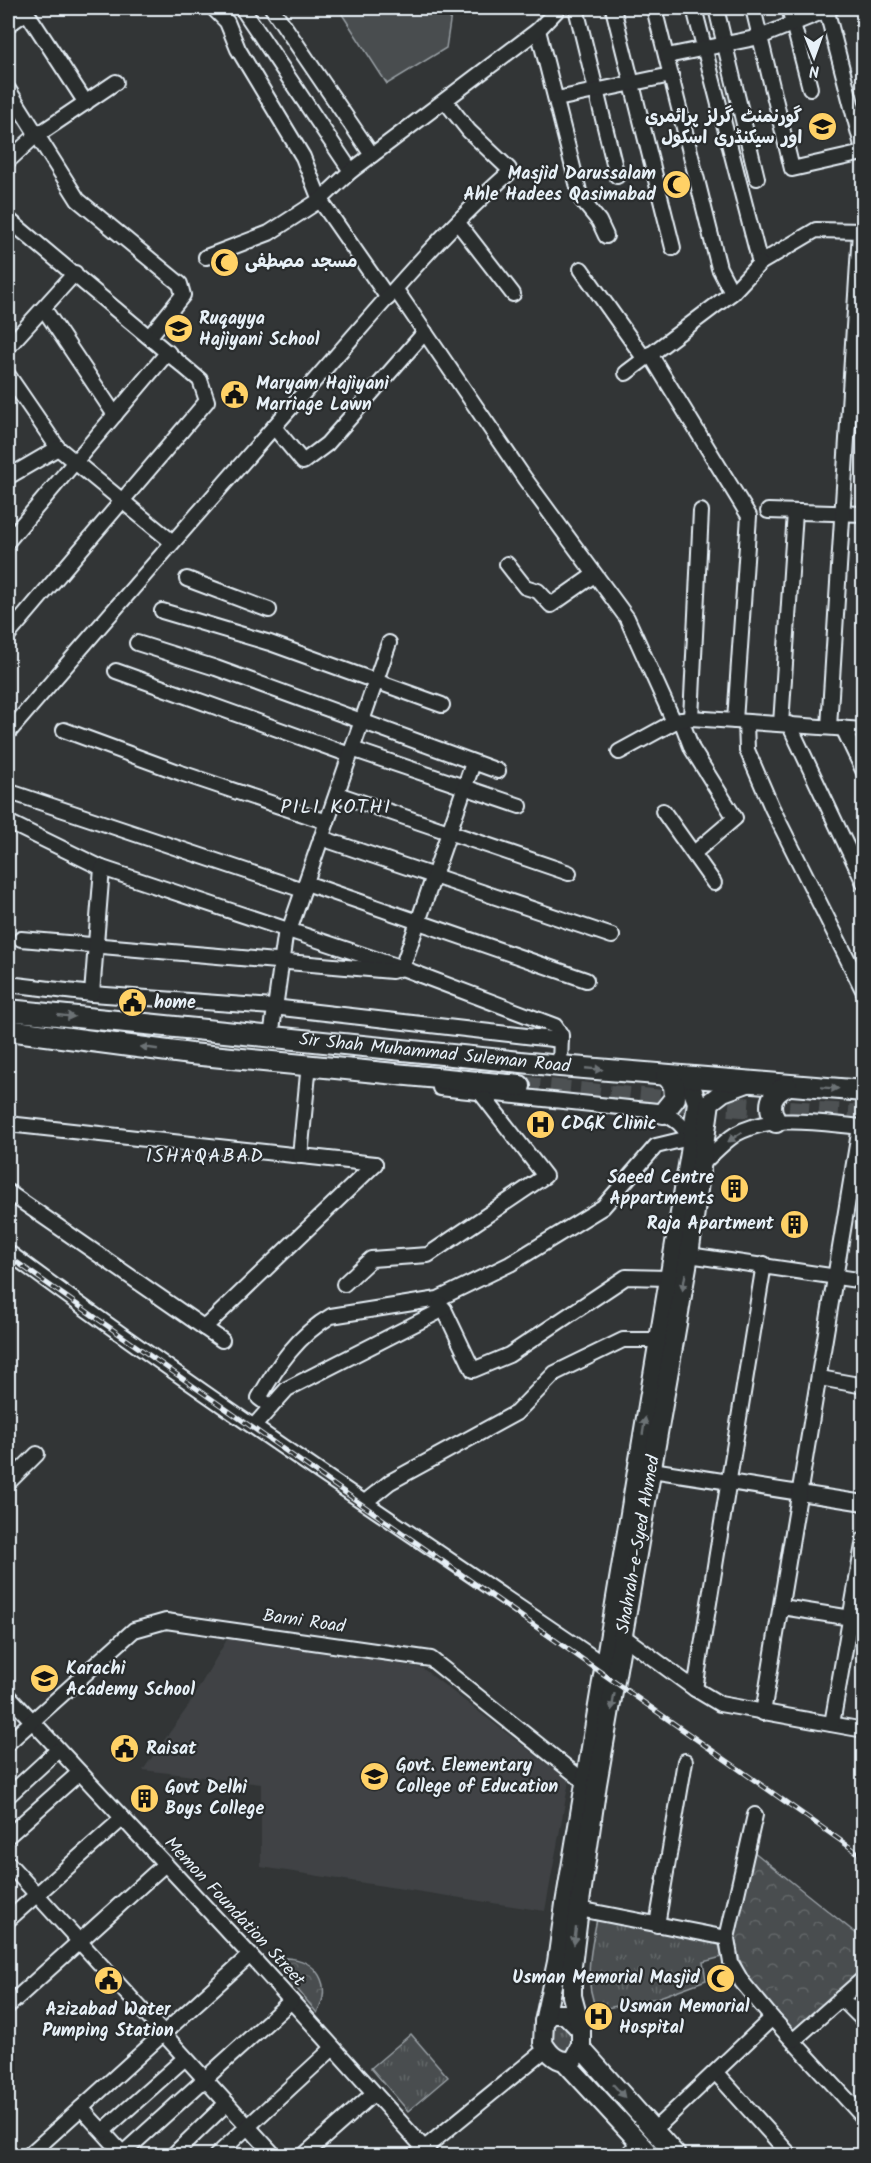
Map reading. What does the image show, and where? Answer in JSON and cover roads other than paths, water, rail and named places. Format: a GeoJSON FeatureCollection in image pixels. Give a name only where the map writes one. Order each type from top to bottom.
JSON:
{"type":"FeatureCollection","features":[{"type":"Feature","properties":{"kind":"highway","name":"Sir Shah Muhammad Suleman Road"},"geometry":{"type":"LineString","coordinates":[[8,1010],[561,1066],[864,1091]]}},
{"type":"Feature","properties":{"kind":"highway","name":"Sir Shah Muhammad Suleman Road"},"geometry":{"type":"LineString","coordinates":[[8,1030],[191,1054],[520,1086]]}},
{"type":"Feature","properties":{"kind":"highway"},"geometry":{"type":"LineString","coordinates":[[663,1113],[675,1098],[674,1085],[669,1076]]}},
{"type":"Feature","properties":{"kind":"highway"},"geometry":{"type":"LineString","coordinates":[[776,1122],[770,1112],[771,1100],[776,1090],[787,1086]]}},
{"type":"Feature","properties":{"kind":"main road","name":"Shahrah-e-Syed Ahmed"},"geometry":{"type":"LineString","coordinates":[[612,1667],[624,1638],[689,1255],[697,1102],[692,1089],[669,1076]]}},
{"type":"Feature","properties":{"kind":"main road","name":"Shahrah-e-Syed Ahmed"},"geometry":{"type":"LineString","coordinates":[[544,2022],[612,1667],[658,1340],[693,1152],[710,1102],[723,1092],[750,1082]]}},
{"type":"Feature","properties":{"kind":"main road","name":"Shahrah-e-Syed Ahmed"},"geometry":{"type":"LineString","coordinates":[[581,2038],[572,1996],[572,1966],[591,1783]]}},
{"type":"Feature","properties":{"kind":"main road"},"geometry":{"type":"LineString","coordinates":[[646,2149],[565,2062],[555,2058],[546,2049],[542,2033],[544,2022],[551,2014],[565,2014],[581,2038],[677,2156]]}},
{"type":"Feature","properties":{"kind":"main road"},"geometry":{"type":"LineString","coordinates":[[565,2062],[573,2060],[581,2038]]}},
{"type":"Feature","properties":{"kind":"street"},"geometry":{"type":"LineString","coordinates":[[213,8],[227,22],[238,49],[303,157],[320,200],[392,294],[425,332],[594,575],[627,618],[682,720],[692,749],[735,818],[694,853]]}},
{"type":"Feature","properties":{"kind":"street"},"geometry":{"type":"LineString","coordinates":[[242,8],[351,171]]}},
{"type":"Feature","properties":{"kind":"street"},"geometry":{"type":"LineString","coordinates":[[272,8],[372,155]]}},
{"type":"Feature","properties":{"kind":"street"},"geometry":{"type":"LineString","coordinates":[[206,257],[269,233],[320,200],[351,171],[446,102],[538,30],[559,8]]}},
{"type":"Feature","properties":{"kind":"street"},"geometry":{"type":"LineString","coordinates":[[576,8],[617,176]]}},
{"type":"Feature","properties":{"kind":"street"},"geometry":{"type":"LineString","coordinates":[[613,8],[673,248]]}},
{"type":"Feature","properties":{"kind":"street"},"geometry":{"type":"LineString","coordinates":[[654,8],[719,268],[732,293]]}},
{"type":"Feature","properties":{"kind":"street"},"geometry":{"type":"LineString","coordinates":[[694,8],[760,263]]}},
{"type":"Feature","properties":{"kind":"street"},"geometry":{"type":"LineString","coordinates":[[716,8],[757,178]]}},
{"type":"Feature","properties":{"kind":"street"},"geometry":{"type":"LineString","coordinates":[[667,56],[760,37],[828,8],[863,153],[792,169],[760,37],[753,8]]}},
{"type":"Feature","properties":{"kind":"street"},"geometry":{"type":"LineString","coordinates":[[789,8],[810,88]]}},
{"type":"Feature","properties":{"kind":"street"},"geometry":{"type":"LineString","coordinates":[[8,25],[26,10],[86,103]]}},
{"type":"Feature","properties":{"kind":"street"},"geometry":{"type":"LineString","coordinates":[[538,30],[581,199],[599,221],[606,237]]}},
{"type":"Feature","properties":{"kind":"street"},"geometry":{"type":"LineString","coordinates":[[557,99],[671,75]]}},
{"type":"Feature","properties":{"kind":"street"},"geometry":{"type":"LineString","coordinates":[[8,161],[38,135],[116,82]]}},
{"type":"Feature","properties":{"kind":"street"},"geometry":{"type":"LineString","coordinates":[[8,89],[78,200],[180,284],[183,295],[150,336]]}},
{"type":"Feature","properties":{"kind":"street"},"geometry":{"type":"LineString","coordinates":[[9,726],[392,294],[481,198],[509,173],[509,169],[469,131],[446,102]]}},
{"type":"Feature","properties":{"kind":"street"},"geometry":{"type":"LineString","coordinates":[[8,219],[200,380],[207,401],[8,635]]}},
{"type":"Feature","properties":{"kind":"street"},"geometry":{"type":"LineString","coordinates":[[458,223],[513,294]]}},
{"type":"Feature","properties":{"kind":"street"},"geometry":{"type":"LineString","coordinates":[[626,373],[732,293],[760,263],[816,231],[862,231],[842,513],[836,728],[864,772]]}},
{"type":"Feature","properties":{"kind":"street"},"geometry":{"type":"LineString","coordinates":[[581,269],[647,356],[749,516],[740,721],[747,750],[772,808],[864,992]]}},
{"type":"Feature","properties":{"kind":"street"},"geometry":{"type":"LineString","coordinates":[[8,347],[75,273]]}},
{"type":"Feature","properties":{"kind":"street"},"geometry":{"type":"LineString","coordinates":[[44,309],[72,355],[115,415]]}},
{"type":"Feature","properties":{"kind":"street"},"geometry":{"type":"LineString","coordinates":[[274,427],[303,462],[327,444],[425,332]]}},
{"type":"Feature","properties":{"kind":"street"},"geometry":{"type":"LineString","coordinates":[[8,541],[168,352]]}},
{"type":"Feature","properties":{"kind":"street"},"geometry":{"type":"LineString","coordinates":[[8,375],[58,448],[171,541]]}},
{"type":"Feature","properties":{"kind":"street"},"geometry":{"type":"LineString","coordinates":[[8,477],[58,448]]}},
{"type":"Feature","properties":{"kind":"street"},"geometry":{"type":"LineString","coordinates":[[682,720],[701,511]]}},
{"type":"Feature","properties":{"kind":"street"},"geometry":{"type":"LineString","coordinates":[[768,511],[864,514]]}},
{"type":"Feature","properties":{"kind":"street"},"geometry":{"type":"LineString","coordinates":[[795,512],[785,724],[864,883]]}},
{"type":"Feature","properties":{"kind":"street"},"geometry":{"type":"LineString","coordinates":[[507,564],[525,586],[537,591],[551,604],[594,575]]}},
{"type":"Feature","properties":{"kind":"street"},"geometry":{"type":"LineString","coordinates":[[187,579],[269,610]]}},
{"type":"Feature","properties":{"kind":"street"},"geometry":{"type":"LineString","coordinates":[[162,612],[270,644],[442,705]]}},
{"type":"Feature","properties":{"kind":"street"},"geometry":{"type":"LineString","coordinates":[[137,643],[216,668],[498,771]]}},
{"type":"Feature","properties":{"kind":"street"},"geometry":{"type":"LineString","coordinates":[[271,1037],[279,964],[287,930],[305,886],[389,643]]}},
{"type":"Feature","properties":{"kind":"street"},"geometry":{"type":"LineString","coordinates":[[116,671],[351,752],[520,806]]}},
{"type":"Feature","properties":{"kind":"street"},"geometry":{"type":"LineString","coordinates":[[619,752],[682,720],[740,721],[864,730]]}},
{"type":"Feature","properties":{"kind":"street"},"geometry":{"type":"LineString","coordinates":[[64,730],[181,773],[327,822]]}},
{"type":"Feature","properties":{"kind":"street"},"geometry":{"type":"LineString","coordinates":[[402,968],[473,763]]}},
{"type":"Feature","properties":{"kind":"street"},"geometry":{"type":"LineString","coordinates":[[10,792],[418,922],[586,980]]}},
{"type":"Feature","properties":{"kind":"street"},"geometry":{"type":"LineString","coordinates":[[337,794],[569,873]]}},
{"type":"Feature","properties":{"kind":"street"},"geometry":{"type":"LineString","coordinates":[[663,811],[714,883]]}},
{"type":"Feature","properties":{"kind":"street"},"geometry":{"type":"LineString","coordinates":[[8,822],[102,868],[402,968],[555,1026],[560,1031],[561,1066]]}},
{"type":"Feature","properties":{"kind":"street"},"geometry":{"type":"LineString","coordinates":[[321,838],[612,936]]}},
{"type":"Feature","properties":{"kind":"street"},"geometry":{"type":"LineString","coordinates":[[92,994],[102,868]]}},
{"type":"Feature","properties":{"kind":"street"},"geometry":{"type":"LineString","coordinates":[[21,939],[279,964],[392,971],[402,968]]}},
{"type":"Feature","properties":{"kind":"street"},"geometry":{"type":"LineString","coordinates":[[8,984],[92,994],[273,1007],[561,1040]]}},
{"type":"Feature","properties":{"kind":"street"},"geometry":{"type":"LineString","coordinates":[[191,1054],[272,1070],[663,1113],[684,1128],[693,1152]]}},
{"type":"Feature","properties":{"kind":"street"},"geometry":{"type":"LineString","coordinates":[[300,1156],[308,1074]]}},
{"type":"Feature","properties":{"kind":"street"},"geometry":{"type":"LineString","coordinates":[[344,1284],[371,1258],[428,1255],[545,1176],[480,1092]]}},
{"type":"Feature","properties":{"kind":"street"},"geometry":{"type":"LineString","coordinates":[[254,1426],[287,1389],[441,1304],[603,1207],[656,1146],[693,1152],[756,1125],[776,1122],[862,1127],[763,1713]]}},
{"type":"Feature","properties":{"kind":"street"},"geometry":{"type":"LineString","coordinates":[[8,1124],[375,1164],[204,1328]]}},
{"type":"Feature","properties":{"kind":"street"},"geometry":{"type":"LineString","coordinates":[[8,1192],[222,1340]]}},
{"type":"Feature","properties":{"kind":"street"},"geometry":{"type":"LineString","coordinates":[[8,1252],[87,1311],[254,1426],[612,1667]]}},
{"type":"Feature","properties":{"kind":"street"},"geometry":{"type":"LineString","coordinates":[[689,1255],[764,1264],[864,1281]]}},
{"type":"Feature","properties":{"kind":"street"},"geometry":{"type":"LineString","coordinates":[[695,1689],[764,1264]]}},
{"type":"Feature","properties":{"kind":"street"},"geometry":{"type":"LineString","coordinates":[[441,1304],[473,1370],[509,1355],[626,1278],[668,1278]]}},
{"type":"Feature","properties":{"kind":"street"},"geometry":{"type":"LineString","coordinates":[[271,1407],[260,1398],[278,1364],[315,1325],[331,1316],[441,1304]]}},
{"type":"Feature","properties":{"kind":"street"},"geometry":{"type":"LineString","coordinates":[[366,1502],[390,1482],[516,1413],[555,1372],[623,1340],[658,1340]]}},
{"type":"Feature","properties":{"kind":"street"},"geometry":{"type":"LineString","coordinates":[[820,1378],[864,1386]]}},
{"type":"Feature","properties":{"kind":"street"},"geometry":{"type":"LineString","coordinates":[[8,1484],[37,1454]]}},
{"type":"Feature","properties":{"kind":"street"},"geometry":{"type":"LineString","coordinates":[[652,1470],[864,1503]]}},
{"type":"Feature","properties":{"kind":"street"},"geometry":{"type":"LineString","coordinates":[[832,1724],[857,1619],[864,1539]]}},
{"type":"Feature","properties":{"kind":"street"},"geometry":{"type":"LineString","coordinates":[[782,1607],[857,1619]]}},
{"type":"Feature","properties":{"kind":"street","name":"Barni Road"},"geometry":{"type":"LineString","coordinates":[[8,1743],[134,1630],[166,1621],[431,1659],[591,1783]]}},
{"type":"Feature","properties":{"kind":"street"},"geometry":{"type":"LineString","coordinates":[[624,1638],[695,1689],[720,1704],[864,1730]]}},
{"type":"Feature","properties":{"kind":"street","name":"Memon Foundation Street"},"geometry":{"type":"LineString","coordinates":[[8,1695],[250,1955],[374,2093],[423,2153]]}},
{"type":"Feature","properties":{"kind":"street"},"geometry":{"type":"LineString","coordinates":[[8,1796],[58,1750]]}},
{"type":"Feature","properties":{"kind":"street"},"geometry":{"type":"LineString","coordinates":[[657,1925],[685,1761]]}},
{"type":"Feature","properties":{"kind":"street"},"geometry":{"type":"LineString","coordinates":[[8,1836],[79,1773]]}},
{"type":"Feature","properties":{"kind":"street"},"geometry":{"type":"LineString","coordinates":[[755,1815],[727,1938],[731,1963],[742,1982],[772,2018],[864,2118]]}},
{"type":"Feature","properties":{"kind":"street"},"geometry":{"type":"LineString","coordinates":[[8,1920],[122,1819]]}},
{"type":"Feature","properties":{"kind":"street"},"geometry":{"type":"LineString","coordinates":[[8,1863],[275,2156]]}},
{"type":"Feature","properties":{"kind":"street"},"geometry":{"type":"LineString","coordinates":[[8,2006],[165,1864]]}},
{"type":"Feature","properties":{"kind":"street"},"geometry":{"type":"LineString","coordinates":[[579,1909],[727,1938]]}},
{"type":"Feature","properties":{"kind":"street"},"geometry":{"type":"LineString","coordinates":[[28,2156],[162,2032],[250,1955]]}},
{"type":"Feature","properties":{"kind":"street"},"geometry":{"type":"LineString","coordinates":[[794,2040],[864,1978]]}},
{"type":"Feature","properties":{"kind":"street"},"geometry":{"type":"LineString","coordinates":[[842,1998],[864,2021]]}},
{"type":"Feature","properties":{"kind":"street"},"geometry":{"type":"LineString","coordinates":[[81,2108],[123,2155],[291,2001]]}},
{"type":"Feature","properties":{"kind":"street"},"geometry":{"type":"LineString","coordinates":[[654,2130],[772,2018]]}},
{"type":"Feature","properties":{"kind":"street"},"geometry":{"type":"LineString","coordinates":[[216,2156],[333,2048]]}},
{"type":"Feature","properties":{"kind":"street"},"geometry":{"type":"LineString","coordinates":[[423,2153],[546,2049]]}},
{"type":"Feature","properties":{"kind":"street"},"geometry":{"type":"LineString","coordinates":[[103,2131],[185,2058]]}},
{"type":"Feature","properties":{"kind":"street"},"geometry":{"type":"LineString","coordinates":[[716,2073],[791,2156]]}},
{"type":"Feature","properties":{"kind":"street"},"geometry":{"type":"LineString","coordinates":[[303,2156],[374,2093]]}},
{"type":"Feature","properties":{"kind":"street"},"geometry":{"type":"LineString","coordinates":[[172,2156],[227,2103]]}},
{"type":"Feature","properties":{"kind":"street"},"geometry":{"type":"LineString","coordinates":[[626,2156],[646,2149]]}},
{"type":"Feature","properties":{"kind":"tunnel"},"geometry":{"type":"LineString","coordinates":[[520,1086],[712,1105],[864,1115]]}},
{"type":"Feature","properties":{"kind":"railway"},"geometry":{"type":"LineString","coordinates":[[8,1256],[864,1857]]}},
{"type":"Feature","properties":{"kind":"place","name":"گورنمنٹ گرلز پرائمری اور سیکنڈری اسکول"},"geometry":{"type":"Point","coordinates":[823,127]}},
{"type":"Feature","properties":{"kind":"place","name":"Masjid Darussalam Ahle Hadees Qasimabad"},"geometry":{"type":"Point","coordinates":[677,184]}},
{"type":"Feature","properties":{"kind":"place","name":"مسجد مصطفی"},"geometry":{"type":"Point","coordinates":[224,262]}},
{"type":"Feature","properties":{"kind":"place","name":"Ruqayya Hajiyani School"},"geometry":{"type":"Point","coordinates":[178,329]}},
{"type":"Feature","properties":{"kind":"place","name":"Maryam Hajiyani Marriage Lawn"},"geometry":{"type":"Point","coordinates":[235,394]}},
{"type":"Feature","properties":{"kind":"place","name":"home"},"geometry":{"type":"Point","coordinates":[133,1003]}},
{"type":"Feature","properties":{"kind":"place","name":"CDGK Clinic"},"geometry":{"type":"Point","coordinates":[540,1124]}},
{"type":"Feature","properties":{"kind":"place","name":"Saeed Centre Appartments"},"geometry":{"type":"Point","coordinates":[735,1188]}},
{"type":"Feature","properties":{"kind":"place","name":"Raja Apartment"},"geometry":{"type":"Point","coordinates":[795,1224]}},
{"type":"Feature","properties":{"kind":"place","name":"Karachi Academy School"},"geometry":{"type":"Point","coordinates":[45,1679]}},
{"type":"Feature","properties":{"kind":"place","name":"Raisat"},"geometry":{"type":"Point","coordinates":[125,1749]}},
{"type":"Feature","properties":{"kind":"place","name":"Govt. Elementary College of Education"},"geometry":{"type":"Point","coordinates":[375,1776]}},
{"type":"Feature","properties":{"kind":"place","name":"Govt Delhi Boys College"},"geometry":{"type":"Point","coordinates":[144,1798]}},
{"type":"Feature","properties":{"kind":"place","name":"Usman Memorial Masjid"},"geometry":{"type":"Point","coordinates":[721,1978]}},
{"type":"Feature","properties":{"kind":"place","name":"Azizabad Water Pumping Station"},"geometry":{"type":"Point","coordinates":[108,1981]}},
{"type":"Feature","properties":{"kind":"place","name":"Usman Memorial Hospital"},"geometry":{"type":"Point","coordinates":[598,2017]}},
{"type":"Feature","properties":{"kind":"district","name":"PILI KOTHI"},"geometry":{"type":"Point","coordinates":[336,808]}},
{"type":"Feature","properties":{"kind":"district","name":"ISHAQABAD"},"geometry":{"type":"Point","coordinates":[205,1157]}}]}
